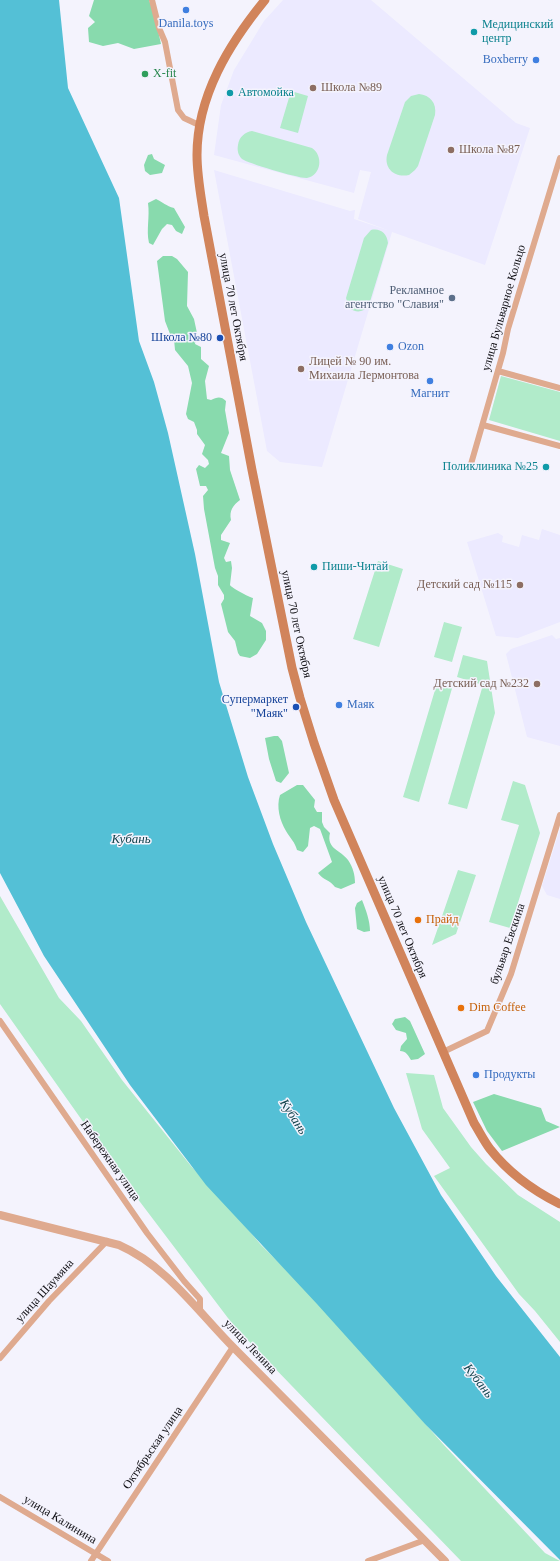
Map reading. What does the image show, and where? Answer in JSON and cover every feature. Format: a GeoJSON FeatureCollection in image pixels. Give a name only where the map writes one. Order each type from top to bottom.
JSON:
{"type":"FeatureCollection","features":[{"type":"Feature","properties":{"kind":"main road","name":"улица 70 лет Октября"},"geometry":{"type":"LineString","coordinates":[[265,0],[243,29],[227,53],[217,72],[207,97],[199,125],[197,156],[198,180],[204,216],[292,668],[314,743],[334,800],[474,1123],[490,1149],[499,1159],[542,1195],[560,1204]]}},
{"type":"Feature","properties":{"kind":"street"},"geometry":{"type":"LineString","coordinates":[[152,0],[159,28],[165,42],[178,110],[184,118],[199,125]]}},
{"type":"Feature","properties":{"kind":"street","name":"улица Бульварное Кольцо"},"geometry":{"type":"LineString","coordinates":[[471,464],[503,353],[508,329],[560,158]]}},
{"type":"Feature","properties":{"kind":"street"},"geometry":{"type":"LineString","coordinates":[[498,371],[560,388]]}},
{"type":"Feature","properties":{"kind":"street"},"geometry":{"type":"LineString","coordinates":[[483,425],[560,446]]}},
{"type":"Feature","properties":{"kind":"street","name":"бульвар Евскина"},"geometry":{"type":"LineString","coordinates":[[443,1052],[487,1031],[511,974],[560,816]]}},
{"type":"Feature","properties":{"kind":"street","name":"Набережная улица"},"geometry":{"type":"LineString","coordinates":[[0,1021],[147,1233],[184,1281],[200,1299],[200,1312]]}},
{"type":"Feature","properties":{"kind":"street","name":"улица Ленина"},"geometry":{"type":"LineString","coordinates":[[0,1215],[107,1241],[136,1252],[160,1269],[233,1347],[445,1561]]}},
{"type":"Feature","properties":{"kind":"street","name":"улица Шаумяна"},"geometry":{"type":"LineString","coordinates":[[0,1358],[49,1301],[107,1241]]}},
{"type":"Feature","properties":{"kind":"street","name":"Октябрьская улица"},"geometry":{"type":"LineString","coordinates":[[91,1561],[233,1347]]}},
{"type":"Feature","properties":{"kind":"street","name":"улица Калинина"},"geometry":{"type":"LineString","coordinates":[[0,1497],[108,1561]]}},
{"type":"Feature","properties":{"kind":"street"},"geometry":{"type":"LineString","coordinates":[[368,1561],[425,1540]]}},
{"type":"Feature","properties":{"kind":"shaded area"},"geometry":{"type":"Polygon","coordinates":[[[283,0],[371,0],[516,123],[530,128],[485,265],[392,232],[322,467],[280,462],[267,451],[214,170],[350,211],[355,210],[354,219],[390,231],[358,219],[371,172],[360,170],[354,193],[214,155],[221,105],[234,70],[264,21],[283,0]]]}},
{"type":"Feature","properties":{"kind":"shaded area","name":"Детский сад №115"},"geometry":{"type":"Polygon","coordinates":[[[542,529],[560,535],[560,622],[518,638],[496,636],[467,542],[498,533],[503,536],[502,542],[519,547],[522,535],[539,540],[542,529]]]}},
{"type":"Feature","properties":{"kind":"shaded area","name":"Детский сад №232"},"geometry":{"type":"Polygon","coordinates":[[[552,635],[556,639],[560,638],[560,746],[527,737],[506,654],[511,649],[552,635]]]}},
{"type":"Feature","properties":{"kind":"shaded area"},"geometry":{"type":"Polygon","coordinates":[[[560,829],[560,899],[547,895],[542,886],[560,829]]]}},
{"type":"Feature","properties":{"kind":"green space"},"geometry":{"type":"Polygon","coordinates":[[[94,0],[149,0],[155,17],[161,44],[134,49],[118,43],[103,46],[89,42],[88,28],[95,22],[89,16],[94,0]]]}},
{"type":"Feature","properties":{"kind":"green space"},"geometry":{"type":"Polygon","coordinates":[[[291,91],[308,96],[298,133],[280,128],[291,91]]]}},
{"type":"Feature","properties":{"kind":"green space"},"geometry":{"type":"Polygon","coordinates":[[[419,94],[432,100],[435,107],[435,115],[418,166],[409,175],[404,176],[395,174],[387,164],[387,155],[405,102],[411,96],[419,94]]]}},
{"type":"Feature","properties":{"kind":"green space"},"geometry":{"type":"Polygon","coordinates":[[[252,131],[312,148],[316,151],[319,160],[316,173],[307,178],[302,178],[263,167],[242,159],[238,152],[239,142],[243,135],[252,131]]]}},
{"type":"Feature","properties":{"kind":"green space"},"geometry":{"type":"Polygon","coordinates":[[[152,154],[154,159],[165,165],[162,173],[150,175],[145,171],[144,165],[148,155],[152,154]]]}},
{"type":"Feature","properties":{"kind":"green space"},"geometry":{"type":"Polygon","coordinates":[[[156,199],[174,208],[185,227],[182,234],[176,231],[172,225],[167,224],[162,229],[153,245],[149,243],[148,238],[148,203],[156,199]]]}},
{"type":"Feature","properties":{"kind":"green space"},"geometry":{"type":"Polygon","coordinates":[[[371,230],[377,230],[385,234],[388,243],[369,305],[362,311],[354,311],[349,308],[346,298],[364,238],[371,230]]]}},
{"type":"Feature","properties":{"kind":"green space"},"geometry":{"type":"Polygon","coordinates":[[[163,256],[172,256],[177,259],[188,272],[187,306],[194,319],[197,333],[195,344],[201,347],[201,359],[209,366],[205,381],[207,399],[211,400],[215,398],[222,398],[226,401],[225,410],[229,433],[221,453],[229,456],[230,470],[240,500],[232,508],[231,520],[221,535],[221,540],[230,543],[224,558],[226,562],[231,561],[232,568],[230,585],[253,598],[250,616],[262,623],[266,631],[266,640],[257,654],[250,658],[240,656],[238,653],[235,641],[228,632],[221,604],[224,599],[224,595],[218,585],[218,576],[215,568],[204,509],[203,496],[208,490],[206,486],[200,486],[196,469],[199,465],[205,468],[209,464],[208,460],[202,454],[205,445],[197,434],[194,422],[188,419],[186,414],[192,383],[188,366],[175,350],[174,339],[170,334],[165,321],[157,261],[163,256]]]}},
{"type":"Feature","properties":{"kind":"green space"},"geometry":{"type":"Polygon","coordinates":[[[501,376],[560,392],[560,441],[489,420],[501,376]]]}},
{"type":"Feature","properties":{"kind":"green space"},"geometry":{"type":"Polygon","coordinates":[[[378,561],[403,569],[379,647],[353,639],[378,561]]]}},
{"type":"Feature","properties":{"kind":"green space"},"geometry":{"type":"Polygon","coordinates":[[[444,622],[462,627],[452,662],[434,657],[444,622]]]}},
{"type":"Feature","properties":{"kind":"green space"},"geometry":{"type":"Polygon","coordinates":[[[463,655],[487,661],[495,713],[467,809],[448,804],[483,685],[457,677],[463,655]]]}},
{"type":"Feature","properties":{"kind":"green space"},"geometry":{"type":"Polygon","coordinates":[[[438,680],[453,685],[419,802],[403,797],[438,680]]]}},
{"type":"Feature","properties":{"kind":"green space"},"geometry":{"type":"Polygon","coordinates":[[[278,736],[282,741],[289,773],[281,783],[276,781],[269,759],[265,738],[278,736]]]}},
{"type":"Feature","properties":{"kind":"green space"},"geometry":{"type":"Polygon","coordinates":[[[513,781],[525,785],[540,833],[510,928],[489,922],[519,825],[501,820],[513,781]]]}},
{"type":"Feature","properties":{"kind":"green space"},"geometry":{"type":"Polygon","coordinates":[[[297,785],[303,785],[315,800],[314,807],[317,812],[322,812],[322,822],[324,827],[330,833],[330,843],[350,863],[355,877],[355,883],[341,889],[335,887],[318,873],[332,862],[320,829],[314,826],[310,828],[308,846],[303,852],[297,850],[282,823],[278,804],[280,795],[297,785]]]}},
{"type":"Feature","properties":{"kind":"green space"},"geometry":{"type":"Polygon","coordinates":[[[458,870],[476,875],[456,934],[432,945],[458,870]]]}},
{"type":"Feature","properties":{"kind":"green space"},"geometry":{"type":"Polygon","coordinates":[[[0,896],[59,998],[81,1021],[122,1080],[191,1166],[261,1245],[309,1292],[443,1444],[545,1553],[560,1561],[461,1561],[234,1326],[134,1194],[0,1004],[0,896]]]}},
{"type":"Feature","properties":{"kind":"green space"},"geometry":{"type":"Polygon","coordinates":[[[362,900],[368,916],[370,927],[370,931],[364,932],[357,929],[355,908],[357,903],[362,900]]]}},
{"type":"Feature","properties":{"kind":"green space"},"geometry":{"type":"Polygon","coordinates":[[[405,1017],[410,1021],[425,1054],[418,1059],[411,1060],[408,1055],[400,1051],[401,1046],[407,1039],[406,1033],[396,1030],[392,1024],[395,1019],[405,1017]]]}},
{"type":"Feature","properties":{"kind":"green space"},"geometry":{"type":"Polygon","coordinates":[[[406,1073],[434,1075],[443,1108],[471,1147],[518,1195],[560,1222],[560,1342],[519,1294],[434,1176],[450,1168],[422,1129],[406,1073]]]}},
{"type":"Feature","properties":{"kind":"green space"},"geometry":{"type":"Polygon","coordinates":[[[494,1094],[541,1108],[546,1121],[560,1127],[502,1151],[487,1131],[473,1102],[494,1094]]]}},
{"type":"Feature","properties":{"kind":"water","name":"Кубань"},"geometry":{"type":"Polygon","coordinates":[[[0,0],[59,0],[68,88],[119,198],[139,341],[154,382],[168,433],[195,554],[219,682],[248,777],[273,844],[306,922],[394,1108],[441,1195],[496,1276],[560,1357],[560,1560],[425,1424],[317,1304],[206,1185],[130,1085],[44,956],[0,873],[0,0]]]}},
{"type":"Feature","properties":{"kind":"place","name":"Danila.toys"},"geometry":{"type":"Point","coordinates":[186,10]}},
{"type":"Feature","properties":{"kind":"place","name":"Медицинский центр"},"geometry":{"type":"Point","coordinates":[474,32]}},
{"type":"Feature","properties":{"kind":"place","name":"Boxberry"},"geometry":{"type":"Point","coordinates":[536,60]}},
{"type":"Feature","properties":{"kind":"place","name":"X-fit"},"geometry":{"type":"Point","coordinates":[145,74]}},
{"type":"Feature","properties":{"kind":"place","name":"Школа №89"},"geometry":{"type":"Point","coordinates":[313,88]}},
{"type":"Feature","properties":{"kind":"place","name":"Автомойка"},"geometry":{"type":"Point","coordinates":[230,93]}},
{"type":"Feature","properties":{"kind":"place","name":"Школа №87"},"geometry":{"type":"Point","coordinates":[451,150]}},
{"type":"Feature","properties":{"kind":"place","name":"Рекламное агентство \"Славия\""},"geometry":{"type":"Point","coordinates":[452,298]}},
{"type":"Feature","properties":{"kind":"place","name":"Школа №80"},"geometry":{"type":"Point","coordinates":[220,338]}},
{"type":"Feature","properties":{"kind":"place","name":"Ozon"},"geometry":{"type":"Point","coordinates":[390,347]}},
{"type":"Feature","properties":{"kind":"place","name":"Лицей № 90 им. Михаила Лермонтова"},"geometry":{"type":"Point","coordinates":[301,369]}},
{"type":"Feature","properties":{"kind":"place","name":"Магнит"},"geometry":{"type":"Point","coordinates":[430,381]}},
{"type":"Feature","properties":{"kind":"place","name":"Поликлиника №25"},"geometry":{"type":"Point","coordinates":[546,467]}},
{"type":"Feature","properties":{"kind":"place","name":"Пиши-Читай"},"geometry":{"type":"Point","coordinates":[314,567]}},
{"type":"Feature","properties":{"kind":"place","name":"Детский сад №115"},"geometry":{"type":"Point","coordinates":[520,585]}},
{"type":"Feature","properties":{"kind":"place","name":"Детский сад №232"},"geometry":{"type":"Point","coordinates":[537,684]}},
{"type":"Feature","properties":{"kind":"place","name":"Маяк"},"geometry":{"type":"Point","coordinates":[339,705]}},
{"type":"Feature","properties":{"kind":"place","name":"Супермаркет \"Маяк\""},"geometry":{"type":"Point","coordinates":[296,707]}},
{"type":"Feature","properties":{"kind":"place","name":"Прайд"},"geometry":{"type":"Point","coordinates":[418,920]}},
{"type":"Feature","properties":{"kind":"place","name":"Dim Coffee"},"geometry":{"type":"Point","coordinates":[461,1008]}},
{"type":"Feature","properties":{"kind":"place","name":"Продукты"},"geometry":{"type":"Point","coordinates":[476,1075]}}]}
